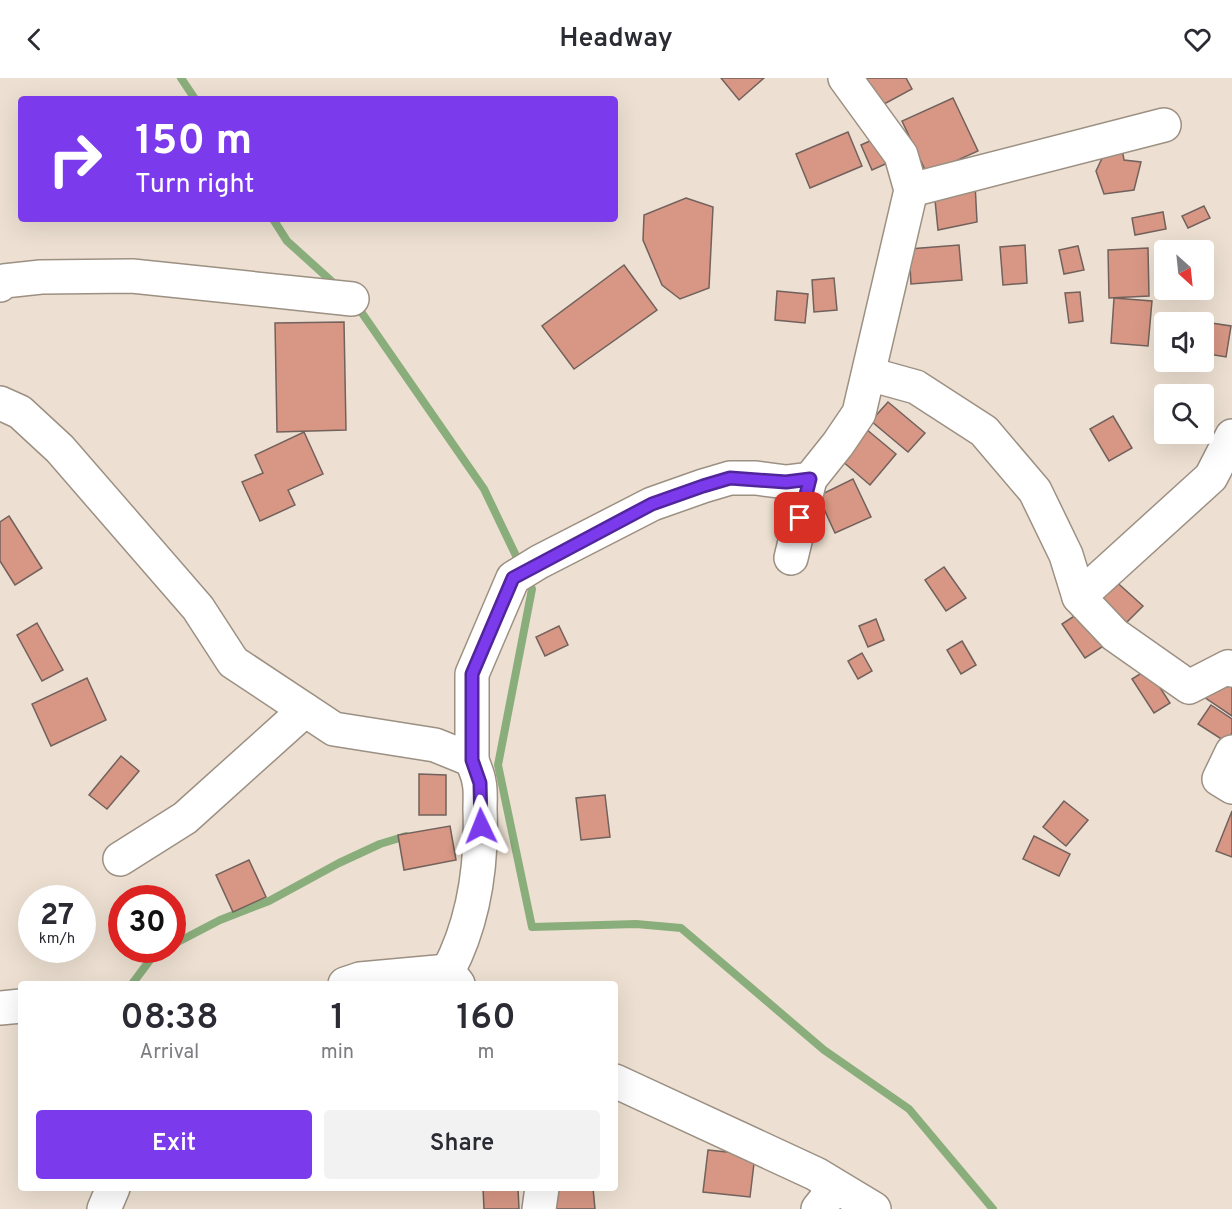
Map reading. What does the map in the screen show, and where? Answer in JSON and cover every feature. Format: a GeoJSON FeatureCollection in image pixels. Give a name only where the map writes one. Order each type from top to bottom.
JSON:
{"type":"FeatureCollection","features":[{"type":"Feature","properties":{"kind":"street"},"geometry":{"type":"LineString","coordinates":[[791,558],[810,479],[859,413],[912,190],[901,155],[845,78]]}},
{"type":"Feature","properties":{"kind":"street"},"geometry":{"type":"LineString","coordinates":[[912,190],[1164,125]]}},
{"type":"Feature","properties":{"kind":"street"},"geometry":{"type":"LineString","coordinates":[[0,285],[4,281],[41,277],[132,276],[352,299]]}},
{"type":"Feature","properties":{"kind":"street"},"geometry":{"type":"LineString","coordinates":[[869,374],[916,387],[984,431],[1035,491],[1066,555],[1079,597],[1115,635],[1189,687],[1228,667],[1232,670]]}},
{"type":"Feature","properties":{"kind":"street"},"geometry":{"type":"LineString","coordinates":[[1,405],[20,412],[60,449],[198,608],[233,662],[334,729],[371,733],[435,745],[472,760]]}},
{"type":"Feature","properties":{"kind":"street"},"geometry":{"type":"LineString","coordinates":[[1079,597],[1211,477],[1232,436]]}},
{"type":"Feature","properties":{"kind":"street"},"geometry":{"type":"LineString","coordinates":[[354,981],[360,979],[453,978],[479,867],[480,783],[472,760],[472,674],[526,570],[652,504],[703,486],[730,478],[786,482],[810,479]]}},
{"type":"Feature","properties":{"kind":"street"},"geometry":{"type":"LineString","coordinates":[[120,859],[184,818],[305,710]]}},
{"type":"Feature","properties":{"kind":"street"},"geometry":{"type":"LineString","coordinates":[[1232,752],[1219,779],[1232,787]]}},
{"type":"Feature","properties":{"kind":"street"},"geometry":{"type":"LineString","coordinates":[[0,1008],[18,1006]]}},
{"type":"Feature","properties":{"kind":"street"},"geometry":{"type":"LineString","coordinates":[[618,1082],[816,1174],[824,1196],[874,1209]]}},
{"type":"Feature","properties":{"kind":"street"},"geometry":{"type":"LineString","coordinates":[[104,1209],[112,1191]]}},
{"type":"Feature","properties":{"kind":"street"},"geometry":{"type":"LineString","coordinates":[[539,1209],[542,1191]]}},
{"type":"Feature","properties":{"kind":"building"},"geometry":{"type":"Polygon","coordinates":[[[721,78],[764,78],[739,100],[721,78]]]}},
{"type":"Feature","properties":{"kind":"building"},"geometry":{"type":"Polygon","coordinates":[[[859,78],[906,78],[912,89],[875,109],[859,78]]]}},
{"type":"Feature","properties":{"kind":"building"},"geometry":{"type":"Polygon","coordinates":[[[953,98],[978,151],[927,174],[902,121],[953,98]]]}},
{"type":"Feature","properties":{"kind":"building"},"geometry":{"type":"Polygon","coordinates":[[[848,132],[862,166],[810,188],[796,154],[848,132]]]}},
{"type":"Feature","properties":{"kind":"building"},"geometry":{"type":"Polygon","coordinates":[[[881,136],[892,161],[872,170],[861,145],[881,136]]]}},
{"type":"Feature","properties":{"kind":"building"},"geometry":{"type":"Polygon","coordinates":[[[1122,149],[1124,160],[1141,162],[1134,190],[1104,194],[1096,171],[1105,152],[1122,149]]]}},
{"type":"Feature","properties":{"kind":"building"},"geometry":{"type":"Polygon","coordinates":[[[975,183],[977,222],[938,230],[934,190],[975,183]]]}},
{"type":"Feature","properties":{"kind":"building"},"geometry":{"type":"Polygon","coordinates":[[[686,198],[713,207],[709,288],[680,299],[662,285],[643,240],[644,215],[686,198]]]}},
{"type":"Feature","properties":{"kind":"building"},"geometry":{"type":"Polygon","coordinates":[[[1204,206],[1210,218],[1188,228],[1182,216],[1204,206]]]}},
{"type":"Feature","properties":{"kind":"building"},"geometry":{"type":"Polygon","coordinates":[[[1163,212],[1166,229],[1135,235],[1132,218],[1163,212]]]}},
{"type":"Feature","properties":{"kind":"building"},"geometry":{"type":"Polygon","coordinates":[[[959,245],[962,280],[911,284],[909,249],[959,245]]]}},
{"type":"Feature","properties":{"kind":"building"},"geometry":{"type":"Polygon","coordinates":[[[1025,245],[1027,283],[1003,285],[1000,247],[1025,245]]]}},
{"type":"Feature","properties":{"kind":"building"},"geometry":{"type":"Polygon","coordinates":[[[1078,246],[1084,270],[1064,274],[1059,250],[1078,246]]]}},
{"type":"Feature","properties":{"kind":"building"},"geometry":{"type":"Polygon","coordinates":[[[1148,248],[1149,296],[1109,298],[1108,250],[1148,248]]]}},
{"type":"Feature","properties":{"kind":"building"},"geometry":{"type":"Polygon","coordinates":[[[624,265],[657,310],[574,369],[542,326],[624,265]]]}},
{"type":"Feature","properties":{"kind":"building"},"geometry":{"type":"Polygon","coordinates":[[[834,278],[837,310],[814,312],[812,280],[834,278]]]}},
{"type":"Feature","properties":{"kind":"building"},"geometry":{"type":"Polygon","coordinates":[[[777,291],[808,294],[805,323],[775,320],[777,291]]]}},
{"type":"Feature","properties":{"kind":"building"},"geometry":{"type":"Polygon","coordinates":[[[1080,292],[1083,321],[1069,323],[1065,293],[1080,292]]]}},
{"type":"Feature","properties":{"kind":"building"},"geometry":{"type":"Polygon","coordinates":[[[1114,298],[1152,301],[1148,346],[1111,343],[1114,298]]]}},
{"type":"Feature","properties":{"kind":"building"},"geometry":{"type":"Polygon","coordinates":[[[344,322],[346,430],[277,432],[275,323],[344,322]]]}},
{"type":"Feature","properties":{"kind":"building"},"geometry":{"type":"Polygon","coordinates":[[[1214,323],[1231,326],[1226,357],[1214,355],[1214,323]]]}},
{"type":"Feature","properties":{"kind":"building"},"geometry":{"type":"Polygon","coordinates":[[[888,402],[925,433],[908,452],[871,421],[888,402]]]}},
{"type":"Feature","properties":{"kind":"building"},"geometry":{"type":"Polygon","coordinates":[[[1113,416],[1132,448],[1109,461],[1090,429],[1113,416]]]}},
{"type":"Feature","properties":{"kind":"building"},"geometry":{"type":"Polygon","coordinates":[[[866,429],[896,454],[870,485],[841,460],[866,429]]]}},
{"type":"Feature","properties":{"kind":"building"},"geometry":{"type":"Polygon","coordinates":[[[304,432],[323,474],[288,490],[295,505],[260,521],[242,482],[263,473],[255,455],[304,432]]]}},
{"type":"Feature","properties":{"kind":"building"},"geometry":{"type":"Polygon","coordinates":[[[853,479],[871,517],[835,533],[818,496],[853,479]]]}},
{"type":"Feature","properties":{"kind":"building"},"geometry":{"type":"Polygon","coordinates":[[[9,516],[42,568],[15,585],[0,561],[0,522],[9,516]]]}},
{"type":"Feature","properties":{"kind":"building"},"geometry":{"type":"Polygon","coordinates":[[[944,567],[966,598],[946,611],[925,580],[944,567]]]}},
{"type":"Feature","properties":{"kind":"building"},"geometry":{"type":"Polygon","coordinates":[[[1111,577],[1143,606],[1123,626],[1092,597],[1111,577]]]}},
{"type":"Feature","properties":{"kind":"building"},"geometry":{"type":"Polygon","coordinates":[[[1082,611],[1105,645],[1085,658],[1062,624],[1082,611]]]}},
{"type":"Feature","properties":{"kind":"building"},"geometry":{"type":"Polygon","coordinates":[[[876,619],[884,640],[868,647],[859,626],[876,619]]]}},
{"type":"Feature","properties":{"kind":"building"},"geometry":{"type":"Polygon","coordinates":[[[37,623],[63,670],[42,681],[17,635],[37,623]]]}},
{"type":"Feature","properties":{"kind":"building"},"geometry":{"type":"Polygon","coordinates":[[[559,626],[568,645],[545,656],[536,637],[559,626]]]}},
{"type":"Feature","properties":{"kind":"building"},"geometry":{"type":"Polygon","coordinates":[[[962,641],[976,665],[961,674],[947,650],[962,641]]]}},
{"type":"Feature","properties":{"kind":"building"},"geometry":{"type":"Polygon","coordinates":[[[862,653],[872,671],[858,679],[848,661],[862,653]]]}},
{"type":"Feature","properties":{"kind":"building"},"geometry":{"type":"Polygon","coordinates":[[[1148,669],[1170,703],[1154,713],[1132,679],[1148,669]]]}},
{"type":"Feature","properties":{"kind":"building"},"geometry":{"type":"Polygon","coordinates":[[[87,678],[106,720],[51,746],[32,704],[87,678]]]}},
{"type":"Feature","properties":{"kind":"building"},"geometry":{"type":"Polygon","coordinates":[[[1232,683],[1232,716],[1201,695],[1232,683]]]}},
{"type":"Feature","properties":{"kind":"building"},"geometry":{"type":"Polygon","coordinates":[[[1211,705],[1232,719],[1232,733],[1226,742],[1198,724],[1211,705]]]}},
{"type":"Feature","properties":{"kind":"building"},"geometry":{"type":"Polygon","coordinates":[[[121,756],[139,771],[107,809],[89,795],[121,756]]]}},
{"type":"Feature","properties":{"kind":"building"},"geometry":{"type":"Polygon","coordinates":[[[419,774],[446,775],[446,815],[419,815],[419,774]]]}},
{"type":"Feature","properties":{"kind":"building"},"geometry":{"type":"Polygon","coordinates":[[[605,795],[610,837],[581,840],[576,798],[605,795]]]}},
{"type":"Feature","properties":{"kind":"building"},"geometry":{"type":"Polygon","coordinates":[[[1064,801],[1088,820],[1066,846],[1043,827],[1064,801]]]}},
{"type":"Feature","properties":{"kind":"building"},"geometry":{"type":"Polygon","coordinates":[[[1232,811],[1232,857],[1216,851],[1232,811]]]}},
{"type":"Feature","properties":{"kind":"building"},"geometry":{"type":"Polygon","coordinates":[[[450,826],[456,860],[404,870],[398,835],[450,826]]]}},
{"type":"Feature","properties":{"kind":"building"},"geometry":{"type":"Polygon","coordinates":[[[1034,836],[1070,854],[1059,876],[1023,859],[1034,836]]]}},
{"type":"Feature","properties":{"kind":"building"},"geometry":{"type":"Polygon","coordinates":[[[249,860],[266,897],[233,912],[216,875],[249,860]]]}},
{"type":"Feature","properties":{"kind":"building"},"geometry":{"type":"Polygon","coordinates":[[[708,1150],[755,1155],[750,1197],[703,1192],[708,1150]]]}},
{"type":"Feature","properties":{"kind":"building"},"geometry":{"type":"Polygon","coordinates":[[[483,1191],[518,1191],[519,1209],[484,1209],[483,1191]]]}},
{"type":"Feature","properties":{"kind":"building"},"geometry":{"type":"Polygon","coordinates":[[[539,1191],[593,1191],[595,1209],[541,1209],[539,1191]]]}},
{"type":"Feature","properties":{"kind":"waterway"},"geometry":{"type":"LineString","coordinates":[[181,78],[193,96]]}},
{"type":"Feature","properties":{"kind":"waterway"},"geometry":{"type":"LineString","coordinates":[[275,222],[287,241],[338,287]]}},
{"type":"Feature","properties":{"kind":"waterway"},"geometry":{"type":"LineString","coordinates":[[355,303],[484,489],[520,564]]}},
{"type":"Feature","properties":{"kind":"waterway"},"geometry":{"type":"LineString","coordinates":[[527,577],[532,589],[498,765],[532,927],[636,924],[681,928],[824,1050],[909,1109],[993,1209]]}},
{"type":"Feature","properties":{"kind":"waterway"},"geometry":{"type":"LineString","coordinates":[[186,938],[220,920],[269,901],[339,863],[380,844],[406,836]]}},
{"type":"Feature","properties":{"kind":"waterway"},"geometry":{"type":"LineString","coordinates":[[134,981],[148,963]]}},
{"type":"Feature","properties":{"kind":"route"},"geometry":{"type":"LineString","coordinates":[[481,826],[480,783],[472,760],[472,674],[513,578],[539,562],[652,504],[730,478],[756,478],[786,482],[810,479],[800,518]]}}]}
